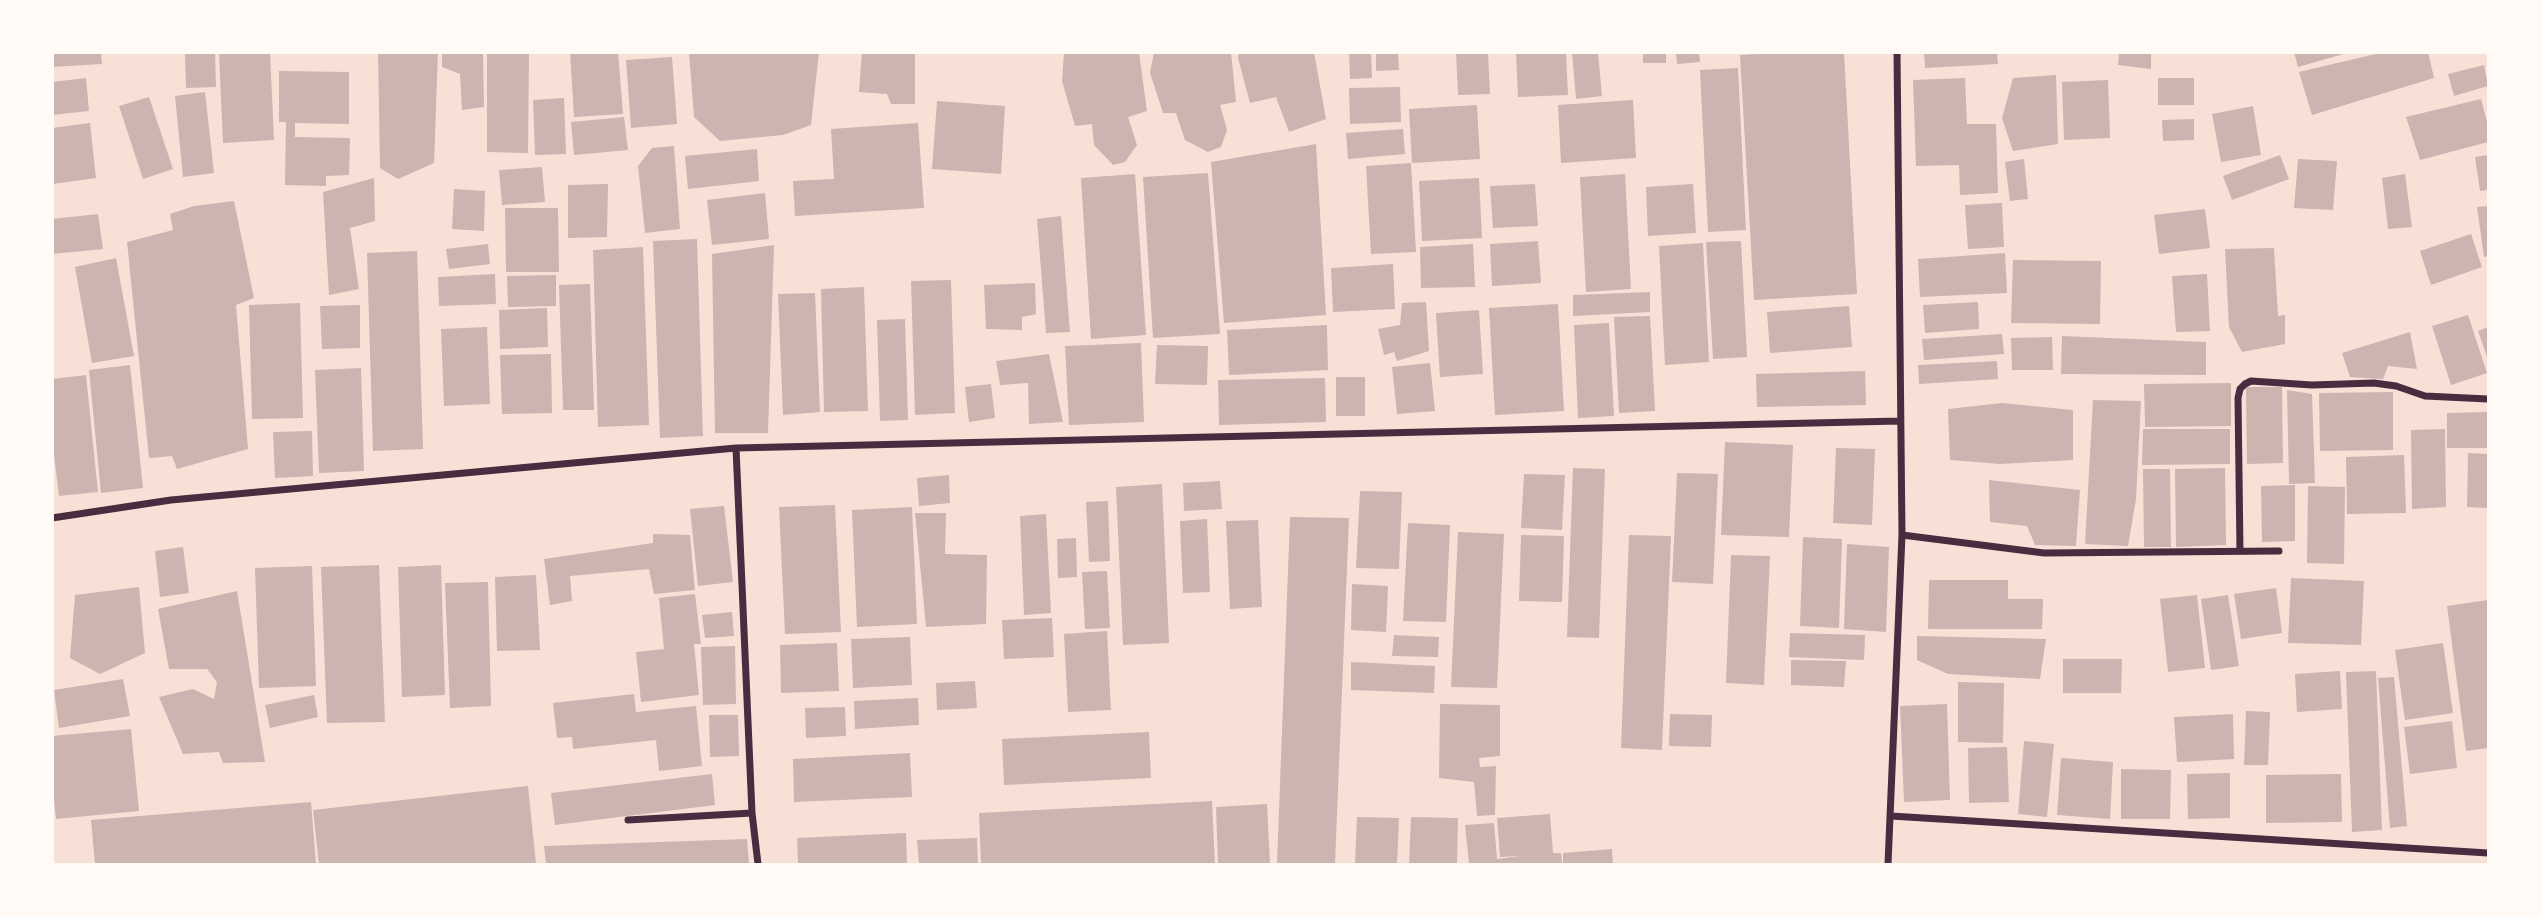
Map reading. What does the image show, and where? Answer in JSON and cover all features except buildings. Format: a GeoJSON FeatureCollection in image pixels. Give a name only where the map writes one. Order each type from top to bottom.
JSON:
{"type":"FeatureCollection","features":[{"type":"Feature","properties":{"kind":"street"},"geometry":{"type":"LineString","coordinates":[[1888,864],[1902,535],[1897,52]]}},
{"type":"Feature","properties":{"kind":"street"},"geometry":{"type":"LineString","coordinates":[[2240,551],[2238,398],[2240,389],[2251,381],[2312,385],[2374,383],[2396,386],[2425,396],[2488,398]]}},
{"type":"Feature","properties":{"kind":"street"},"geometry":{"type":"LineString","coordinates":[[52,518],[171,500],[736,448],[1899,421]]}},
{"type":"Feature","properties":{"kind":"street"},"geometry":{"type":"LineString","coordinates":[[736,448],[752,813],[758,864]]}},
{"type":"Feature","properties":{"kind":"street"},"geometry":{"type":"LineString","coordinates":[[1902,535],[2044,553],[2279,551]]}},
{"type":"Feature","properties":{"kind":"street"},"geometry":{"type":"LineString","coordinates":[[628,820],[752,813]]}},
{"type":"Feature","properties":{"kind":"street"},"geometry":{"type":"LineString","coordinates":[[1891,816],[2488,853]]}}]}
